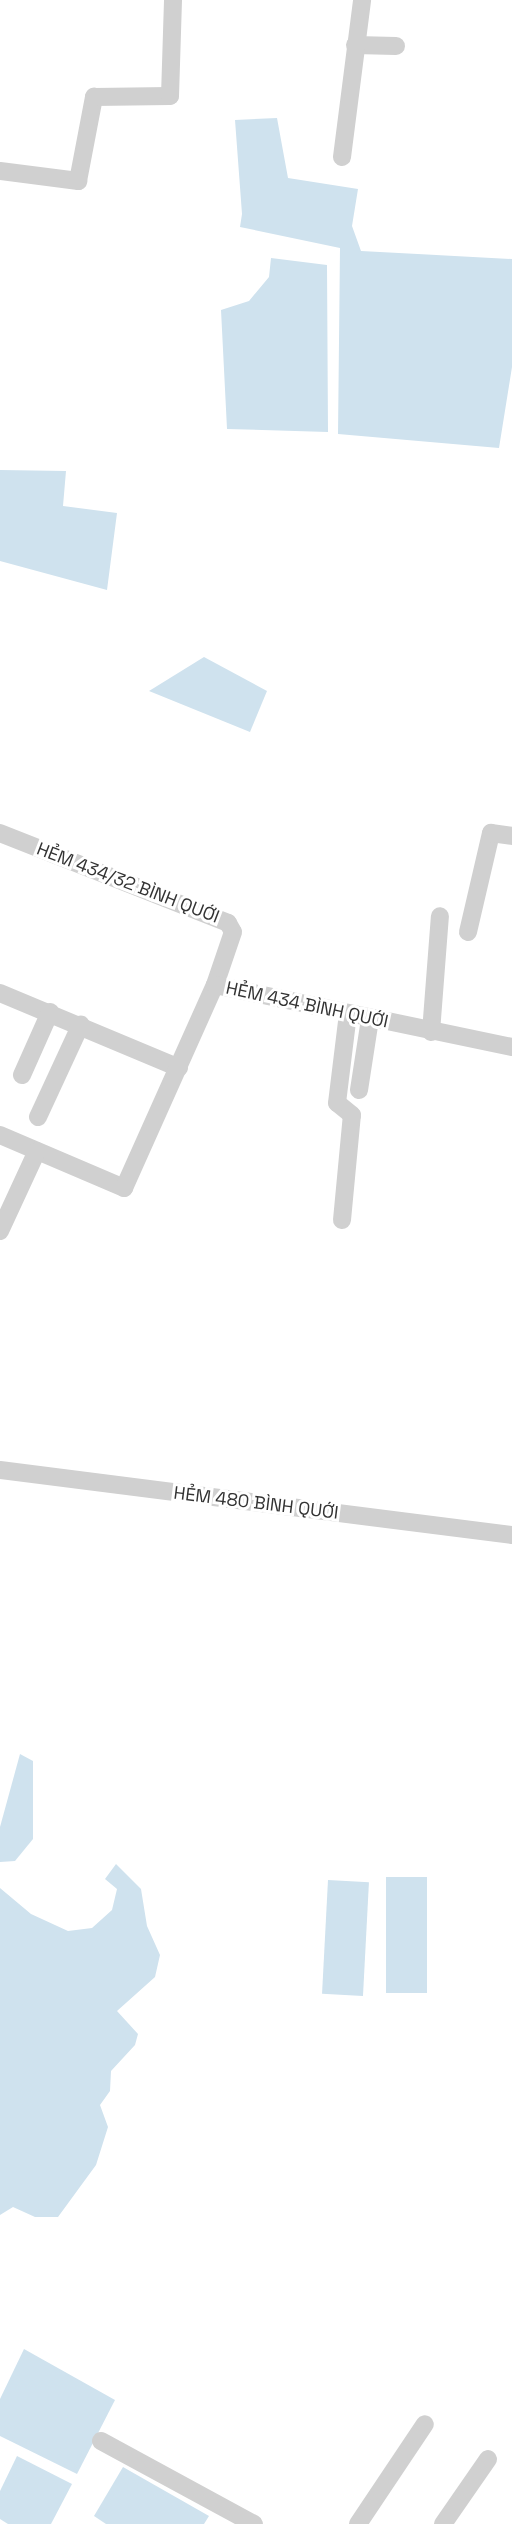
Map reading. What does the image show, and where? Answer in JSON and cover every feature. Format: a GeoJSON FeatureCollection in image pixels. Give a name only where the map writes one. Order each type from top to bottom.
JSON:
{"type":"FeatureCollection","features":[{"type":"Feature","properties":{"kind":"street"},"geometry":{"type":"LineString","coordinates":[[0,171],[78,181],[94,97],[171,96],[173,0]]}},
{"type":"Feature","properties":{"kind":"street"},"geometry":{"type":"LineString","coordinates":[[342,157],[362,0]]}},
{"type":"Feature","properties":{"kind":"street"},"geometry":{"type":"LineString","coordinates":[[355,45],[396,46]]}},
{"type":"Feature","properties":{"kind":"street","name":"HẺM 434/32 BÌNH QUỚI"},"geometry":{"type":"LineString","coordinates":[[0,833],[228,923],[233,932],[215,985]]}},
{"type":"Feature","properties":{"kind":"street"},"geometry":{"type":"LineString","coordinates":[[468,932],[492,833],[512,836]]}},
{"type":"Feature","properties":{"kind":"street"},"geometry":{"type":"LineString","coordinates":[[431,1032],[441,915]]}},
{"type":"Feature","properties":{"kind":"street","name":"HẺM 434 BÌNH QUỚI"},"geometry":{"type":"LineString","coordinates":[[37,1151],[124,1188],[215,985],[431,1032],[512,1047]]}},
{"type":"Feature","properties":{"kind":"street"},"geometry":{"type":"LineString","coordinates":[[0,994],[81,1024],[178,1068]]}},
{"type":"Feature","properties":{"kind":"street"},"geometry":{"type":"LineString","coordinates":[[22,1075],[50,1012]]}},
{"type":"Feature","properties":{"kind":"street"},"geometry":{"type":"LineString","coordinates":[[342,1220],[352,1115],[337,1103],[348,1014]]}},
{"type":"Feature","properties":{"kind":"street"},"geometry":{"type":"LineString","coordinates":[[359,1090],[370,1019]]}},
{"type":"Feature","properties":{"kind":"street"},"geometry":{"type":"LineString","coordinates":[[38,1117],[81,1024]]}},
{"type":"Feature","properties":{"kind":"street"},"geometry":{"type":"LineString","coordinates":[[0,1135],[37,1151],[0,1231]]}},
{"type":"Feature","properties":{"kind":"street","name":"HẺM 480 BÌNH QUỚI"},"geometry":{"type":"LineString","coordinates":[[0,1470],[512,1535]]}},
{"type":"Feature","properties":{"kind":"street"},"geometry":{"type":"LineString","coordinates":[[358,2524],[425,2424]]}},
{"type":"Feature","properties":{"kind":"street"},"geometry":{"type":"LineString","coordinates":[[101,2441],[223,2517],[254,2524]]}},
{"type":"Feature","properties":{"kind":"street"},"geometry":{"type":"LineString","coordinates":[[443,2524],[488,2460]]}},
{"type":"Feature","properties":{"kind":"water"},"geometry":{"type":"Polygon","coordinates":[[[277,118],[288,178],[358,189],[352,226],[361,251],[512,259],[512,367],[499,448],[338,434],[340,248],[240,227],[242,214],[235,120],[277,118]]]}},
{"type":"Feature","properties":{"kind":"water"},"geometry":{"type":"Polygon","coordinates":[[[271,258],[327,265],[328,432],[227,429],[221,310],[249,301],[269,277],[271,258]]]}},
{"type":"Feature","properties":{"kind":"water"},"geometry":{"type":"Polygon","coordinates":[[[0,470],[66,471],[63,506],[117,513],[107,590],[0,561],[0,470]]]}},
{"type":"Feature","properties":{"kind":"water"},"geometry":{"type":"Polygon","coordinates":[[[204,657],[267,691],[250,732],[149,691],[204,657]]]}},
{"type":"Feature","properties":{"kind":"water"},"geometry":{"type":"Polygon","coordinates":[[[20,1754],[33,1761],[33,1839],[15,1861],[0,1862],[0,1827],[20,1754]]]}},
{"type":"Feature","properties":{"kind":"water"},"geometry":{"type":"Polygon","coordinates":[[[116,1864],[141,1889],[147,1926],[160,1955],[155,1977],[117,2011],[138,2034],[135,2045],[111,2071],[110,2091],[100,2105],[108,2127],[96,2165],[58,2217],[35,2217],[13,2207],[0,2215],[0,1888],[31,1914],[68,1931],[92,1928],[112,1910],[117,1889],[105,1879],[116,1864]]]}},
{"type":"Feature","properties":{"kind":"water"},"geometry":{"type":"Polygon","coordinates":[[[386,1877],[427,1877],[427,1993],[386,1993],[386,1877]]]}},
{"type":"Feature","properties":{"kind":"water"},"geometry":{"type":"Polygon","coordinates":[[[328,1880],[369,1882],[363,1996],[322,1994],[328,1880]]]}},
{"type":"Feature","properties":{"kind":"water"},"geometry":{"type":"Polygon","coordinates":[[[24,2349],[115,2400],[77,2474],[0,2436],[0,2399],[24,2349]]]}},
{"type":"Feature","properties":{"kind":"water"},"geometry":{"type":"Polygon","coordinates":[[[17,2456],[72,2484],[51,2524],[8,2524],[0,2519],[0,2491],[17,2456]]]}},
{"type":"Feature","properties":{"kind":"water"},"geometry":{"type":"Polygon","coordinates":[[[123,2467],[209,2516],[204,2524],[106,2524],[94,2516],[123,2467]]]}}]}
